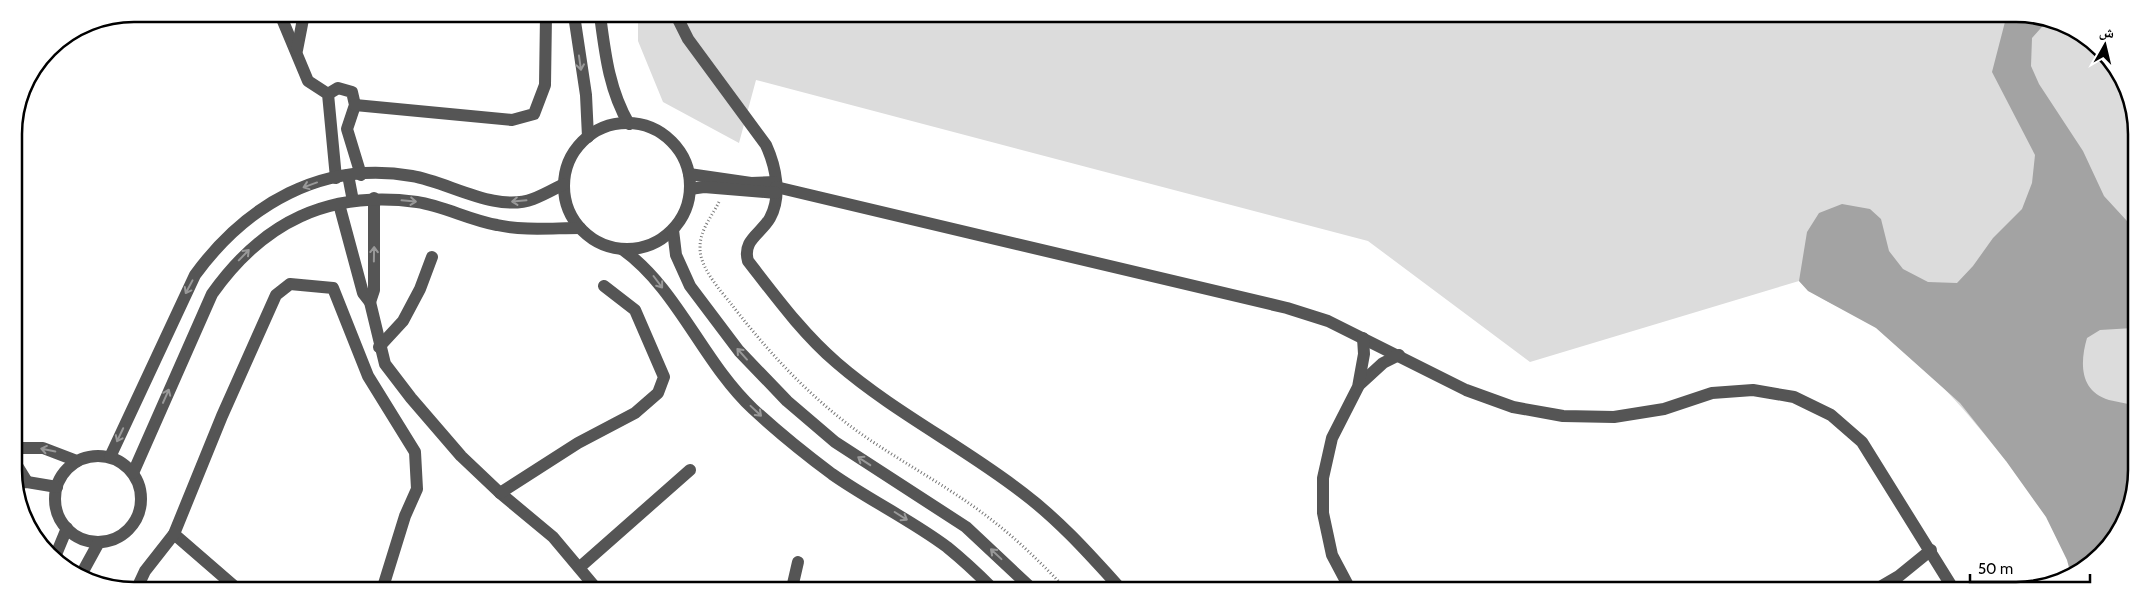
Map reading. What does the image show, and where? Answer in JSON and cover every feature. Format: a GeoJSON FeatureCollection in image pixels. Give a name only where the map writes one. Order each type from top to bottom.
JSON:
{"type":"FeatureCollection","features":[{"type":"Feature","properties":{"kind":"street"},"geometry":{"type":"LineString","coordinates":[[284,22],[297,50],[308,81],[328,94],[353,201]]}},
{"type":"Feature","properties":{"kind":"street"},"geometry":{"type":"LineString","coordinates":[[297,50],[302,22]]}},
{"type":"Feature","properties":{"kind":"street"},"geometry":{"type":"LineString","coordinates":[[355,105],[512,120],[534,114],[545,84],[546,22]]}},
{"type":"Feature","properties":{"kind":"street"},"geometry":{"type":"LineString","coordinates":[[575,22],[586,95],[588,137]]}},
{"type":"Feature","properties":{"kind":"street"},"geometry":{"type":"LineString","coordinates":[[601,22],[612,89],[619,108],[629,124]]}},
{"type":"Feature","properties":{"kind":"street"},"geometry":{"type":"LineString","coordinates":[[680,22],[688,39],[766,145],[771,157],[776,187],[771,217],[764,227],[750,240],[746,254],[748,261],[789,315],[837,363],[890,404],[969,454],[1024,494],[1076,539],[1114,581]]}},
{"type":"Feature","properties":{"kind":"street"},"geometry":{"type":"LineString","coordinates":[[328,94],[338,88],[352,92],[355,105],[348,129],[348,176]]}},
{"type":"Feature","properties":{"kind":"street"},"geometry":{"type":"LineString","coordinates":[[629,124],[646,126],[661,133],[674,144],[684,158],[689,174],[690,189],[688,204],[682,218],[672,230],[658,242],[640,248],[622,249],[606,246],[580,228],[571,215],[566,200],[564,184],[568,166],[576,150],[588,137],[614,125],[629,124]]}},
{"type":"Feature","properties":{"kind":"street"},"geometry":{"type":"LineString","coordinates":[[689,174],[776,187],[1287,308],[1328,321],[1466,390],[1514,407],[1563,416],[1614,417],[1664,409],[1712,393],[1753,390],[1794,397],[1831,415],[1862,442],[1949,581]]}},
{"type":"Feature","properties":{"kind":"street"},"geometry":{"type":"LineString","coordinates":[[110,458],[180,303],[195,275],[214,250],[260,208],[288,193],[318,182],[348,176],[411,176],[499,201],[532,200],[564,184]]}},
{"type":"Feature","properties":{"kind":"street"},"geometry":{"type":"LineString","coordinates":[[690,189],[704,187],[776,187]]}},
{"type":"Feature","properties":{"kind":"street"},"geometry":{"type":"LineString","coordinates":[[133,473],[212,294],[229,270],[250,248],[274,230],[300,216],[339,204],[374,198],[418,202],[498,226],[517,228],[580,228]]}},
{"type":"Feature","properties":{"kind":"street"},"geometry":{"type":"LineString","coordinates":[[370,302],[374,290],[374,198]]}},
{"type":"Feature","properties":{"kind":"street"},"geometry":{"type":"LineString","coordinates":[[339,204],[363,293],[370,302],[379,347],[385,364],[439,432],[500,492],[553,537],[591,582]]}},
{"type":"Feature","properties":{"kind":"street"},"geometry":{"type":"LineString","coordinates":[[672,230],[676,255],[690,286],[739,351],[787,401],[835,442],[966,527],[1024,582]]}},
{"type":"Feature","properties":{"kind":"street"},"geometry":{"type":"LineString","coordinates":[[622,249],[650,271],[698,342],[751,407],[786,438],[833,474],[947,548],[985,582]]}},
{"type":"Feature","properties":{"kind":"street"},"geometry":{"type":"LineString","coordinates":[[379,347],[403,322],[420,289],[432,257]]}},
{"type":"Feature","properties":{"kind":"street"},"geometry":{"type":"LineString","coordinates":[[140,582],[145,571],[174,534],[222,416],[276,295],[290,284],[332,288],[368,376],[415,452],[417,489],[405,516],[385,582]]}},
{"type":"Feature","properties":{"kind":"street"},"geometry":{"type":"LineString","coordinates":[[500,492],[578,443],[635,413],[658,393],[664,377],[635,310],[604,286]]}},
{"type":"Feature","properties":{"kind":"street"},"geometry":{"type":"LineString","coordinates":[[1358,387],[1363,362],[1363,338]]}},
{"type":"Feature","properties":{"kind":"street"},"geometry":{"type":"LineString","coordinates":[[1346,581],[1332,555],[1323,513],[1323,478],[1332,438],[1358,387],[1369,374],[1398,355]]}},
{"type":"Feature","properties":{"kind":"street"},"geometry":{"type":"LineString","coordinates":[[22,445],[55,451],[77,461]]}},
{"type":"Feature","properties":{"kind":"street"},"geometry":{"type":"LineString","coordinates":[[88,457],[110,458],[119,461],[133,473],[141,492],[141,503],[135,522],[119,536],[99,542],[87,540],[67,528],[56,509],[57,487],[61,476],[77,461],[88,457]]}},
{"type":"Feature","properties":{"kind":"street"},"geometry":{"type":"LineString","coordinates":[[580,567],[690,470]]}},
{"type":"Feature","properties":{"kind":"street"},"geometry":{"type":"LineString","coordinates":[[23,483],[57,487]]}},
{"type":"Feature","properties":{"kind":"street"},"geometry":{"type":"LineString","coordinates":[[57,550],[67,528]]}},
{"type":"Feature","properties":{"kind":"street"},"geometry":{"type":"LineString","coordinates":[[174,534],[229,582]]}},
{"type":"Feature","properties":{"kind":"street"},"geometry":{"type":"LineString","coordinates":[[84,569],[99,542]]}},
{"type":"Feature","properties":{"kind":"street"},"geometry":{"type":"LineString","coordinates":[[1891,581],[1931,550]]}},
{"type":"Feature","properties":{"kind":"street"},"geometry":{"type":"LineString","coordinates":[[793,582],[798,562]]}},
{"type":"Feature","properties":{"kind":"path"},"geometry":{"type":"LineString","coordinates":[[724,188],[714,212],[701,235],[702,260],[726,297],[757,338],[788,372],[822,403],[858,431],[946,486],[994,521],[1038,560],[1059,582]]}},
{"type":"Feature","properties":{"kind":"shaded area"},"geometry":{"type":"Polygon","coordinates":[[[638,22],[2016,22],[2045,26],[2072,37],[2080,43],[2080,70],[2107,70],[2122,98],[2125,112],[2128,134],[2128,473],[2006,461],[1946,390],[1895,342],[1877,328],[1807,289],[1799,281],[1530,362],[1368,241],[756,80],[739,143],[663,102],[638,41],[638,22]]]}},
{"type":"Feature","properties":{"kind":"shaded area"},"geometry":{"type":"Polygon","coordinates":[[[2005,22],[2043,26],[2032,38],[2031,66],[2039,84],[2083,151],[2104,196],[2128,222],[2128,328],[2100,330],[2087,338],[2083,357],[2084,375],[2092,390],[2099,396],[2109,400],[2128,404],[2127,484],[2122,506],[2109,532],[2089,554],[2069,568],[2046,517],[2006,461],[1960,403],[1876,328],[1808,291],[1799,281],[1807,232],[1819,213],[1842,204],[1870,209],[1881,219],[1889,251],[1903,269],[1928,282],[1957,283],[1973,266],[1993,238],[2022,209],[2032,183],[2035,155],[1992,72],[2005,22]]]}}]}
